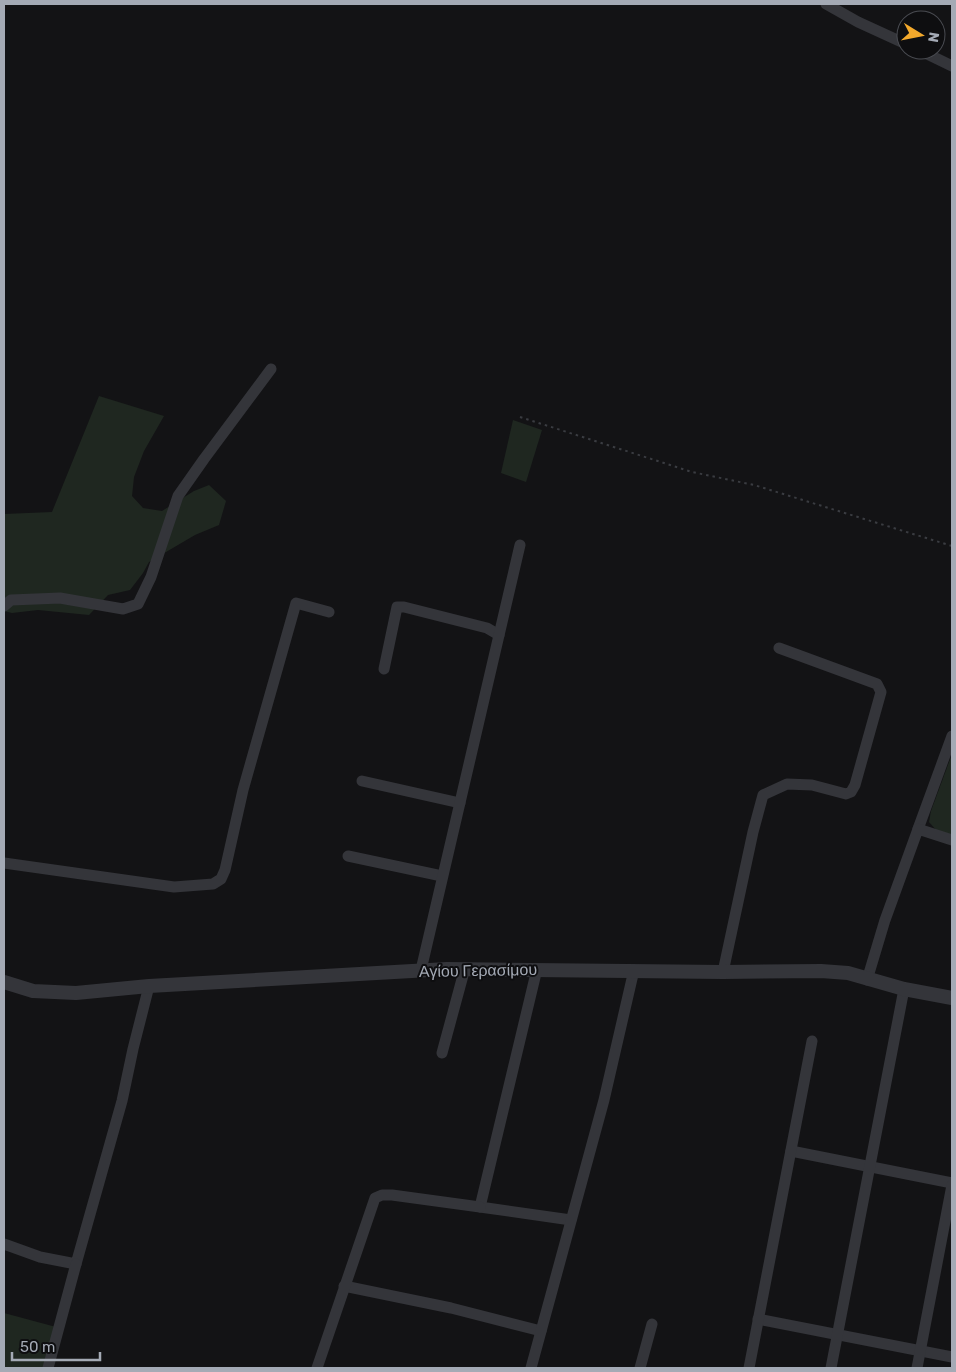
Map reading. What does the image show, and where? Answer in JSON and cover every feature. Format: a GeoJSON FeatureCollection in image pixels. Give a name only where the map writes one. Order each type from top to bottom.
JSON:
{"type":"FeatureCollection","features":[{"type":"Feature","properties":{"kind":"street"},"geometry":{"type":"LineString","coordinates":[[826,4],[858,22],[896,39]]}},
{"type":"Feature","properties":{"kind":"street"},"geometry":{"type":"LineString","coordinates":[[940,60],[952,66]]}},
{"type":"Feature","properties":{"kind":"street"},"geometry":{"type":"LineString","coordinates":[[4,606],[11,600],[60,598],[124,610],[138,604],[151,577],[178,496],[271,369]]}},
{"type":"Feature","properties":{"kind":"street"},"geometry":{"type":"LineString","coordinates":[[421,970],[520,545]]}},
{"type":"Feature","properties":{"kind":"street"},"geometry":{"type":"LineString","coordinates":[[4,863],[174,887],[212,884],[221,879],[226,870],[243,790],[296,603],[329,612]]}},
{"type":"Feature","properties":{"kind":"street"},"geometry":{"type":"LineString","coordinates":[[384,669],[397,607],[404,607],[487,628],[499,635]]}},
{"type":"Feature","properties":{"kind":"street"},"geometry":{"type":"LineString","coordinates":[[723,972],[763,794],[787,784],[812,785],[846,794],[851,792],[855,785],[881,692],[877,684],[779,648]]}},
{"type":"Feature","properties":{"kind":"street"},"geometry":{"type":"LineString","coordinates":[[867,980],[885,920],[952,736]]}},
{"type":"Feature","properties":{"kind":"street"},"geometry":{"type":"LineString","coordinates":[[362,780],[460,803]]}},
{"type":"Feature","properties":{"kind":"street"},"geometry":{"type":"LineString","coordinates":[[918,829],[952,840]]}},
{"type":"Feature","properties":{"kind":"street"},"geometry":{"type":"LineString","coordinates":[[348,856],[442,876]]}},
{"type":"Feature","properties":{"kind":"street"},"geometry":{"type":"LineString","coordinates":[[442,1053],[465,968]]}},
{"type":"Feature","properties":{"kind":"street","name":"Αγίου Γερασίμου"},"geometry":{"type":"LineString","coordinates":[[4,982],[33,991],[76,993],[149,986],[465,968],[723,972],[821,970],[848,973],[867,980],[904,989],[952,998]]}},
{"type":"Feature","properties":{"kind":"street"},"geometry":{"type":"LineString","coordinates":[[480,1207],[537,969]]}},
{"type":"Feature","properties":{"kind":"street"},"geometry":{"type":"LineString","coordinates":[[534,1368],[541,1331],[604,1100],[634,970]]}},
{"type":"Feature","properties":{"kind":"street"},"geometry":{"type":"LineString","coordinates":[[48,1368],[122,1101],[149,986]]}},
{"type":"Feature","properties":{"kind":"street"},"geometry":{"type":"LineString","coordinates":[[831,1368],[868,1167],[904,989]]}},
{"type":"Feature","properties":{"kind":"street"},"geometry":{"type":"LineString","coordinates":[[748,1368],[812,1041]]}},
{"type":"Feature","properties":{"kind":"street"},"geometry":{"type":"LineString","coordinates":[[791,1151],[952,1184],[917,1368]]}},
{"type":"Feature","properties":{"kind":"street"},"geometry":{"type":"LineString","coordinates":[[317,1368],[375,1198],[382,1195],[392,1195],[571,1220]]}},
{"type":"Feature","properties":{"kind":"street"},"geometry":{"type":"LineString","coordinates":[[4,1244],[40,1257],[76,1264]]}},
{"type":"Feature","properties":{"kind":"street"},"geometry":{"type":"LineString","coordinates":[[344,1286],[451,1308],[541,1331]]}},
{"type":"Feature","properties":{"kind":"street"},"geometry":{"type":"LineString","coordinates":[[758,1319],[952,1357]]}},
{"type":"Feature","properties":{"kind":"street"},"geometry":{"type":"LineString","coordinates":[[640,1368],[652,1324]]}},
{"type":"Feature","properties":{"kind":"path"},"geometry":{"type":"LineString","coordinates":[[520,417],[692,472],[754,485],[952,546]]}},
{"type":"Feature","properties":{"kind":"shaded area"},"geometry":{"type":"Polygon","coordinates":[[[99,396],[164,416],[144,451],[134,477],[132,496],[143,508],[162,511],[194,491],[209,485],[226,501],[219,525],[195,535],[149,562],[130,590],[108,595],[89,615],[38,610],[12,613],[4,611],[4,514],[52,512],[99,396]]]}},
{"type":"Feature","properties":{"kind":"shaded area"},"geometry":{"type":"Polygon","coordinates":[[[513,420],[542,430],[526,482],[501,473],[513,420]]]}},
{"type":"Feature","properties":{"kind":"shaded area"},"geometry":{"type":"Polygon","coordinates":[[[952,754],[952,836],[937,831],[929,822],[931,811],[952,754]]]}},
{"type":"Feature","properties":{"kind":"shaded area"},"geometry":{"type":"Polygon","coordinates":[[[4,1313],[56,1327],[44,1368],[4,1368],[4,1313]]]}}]}
